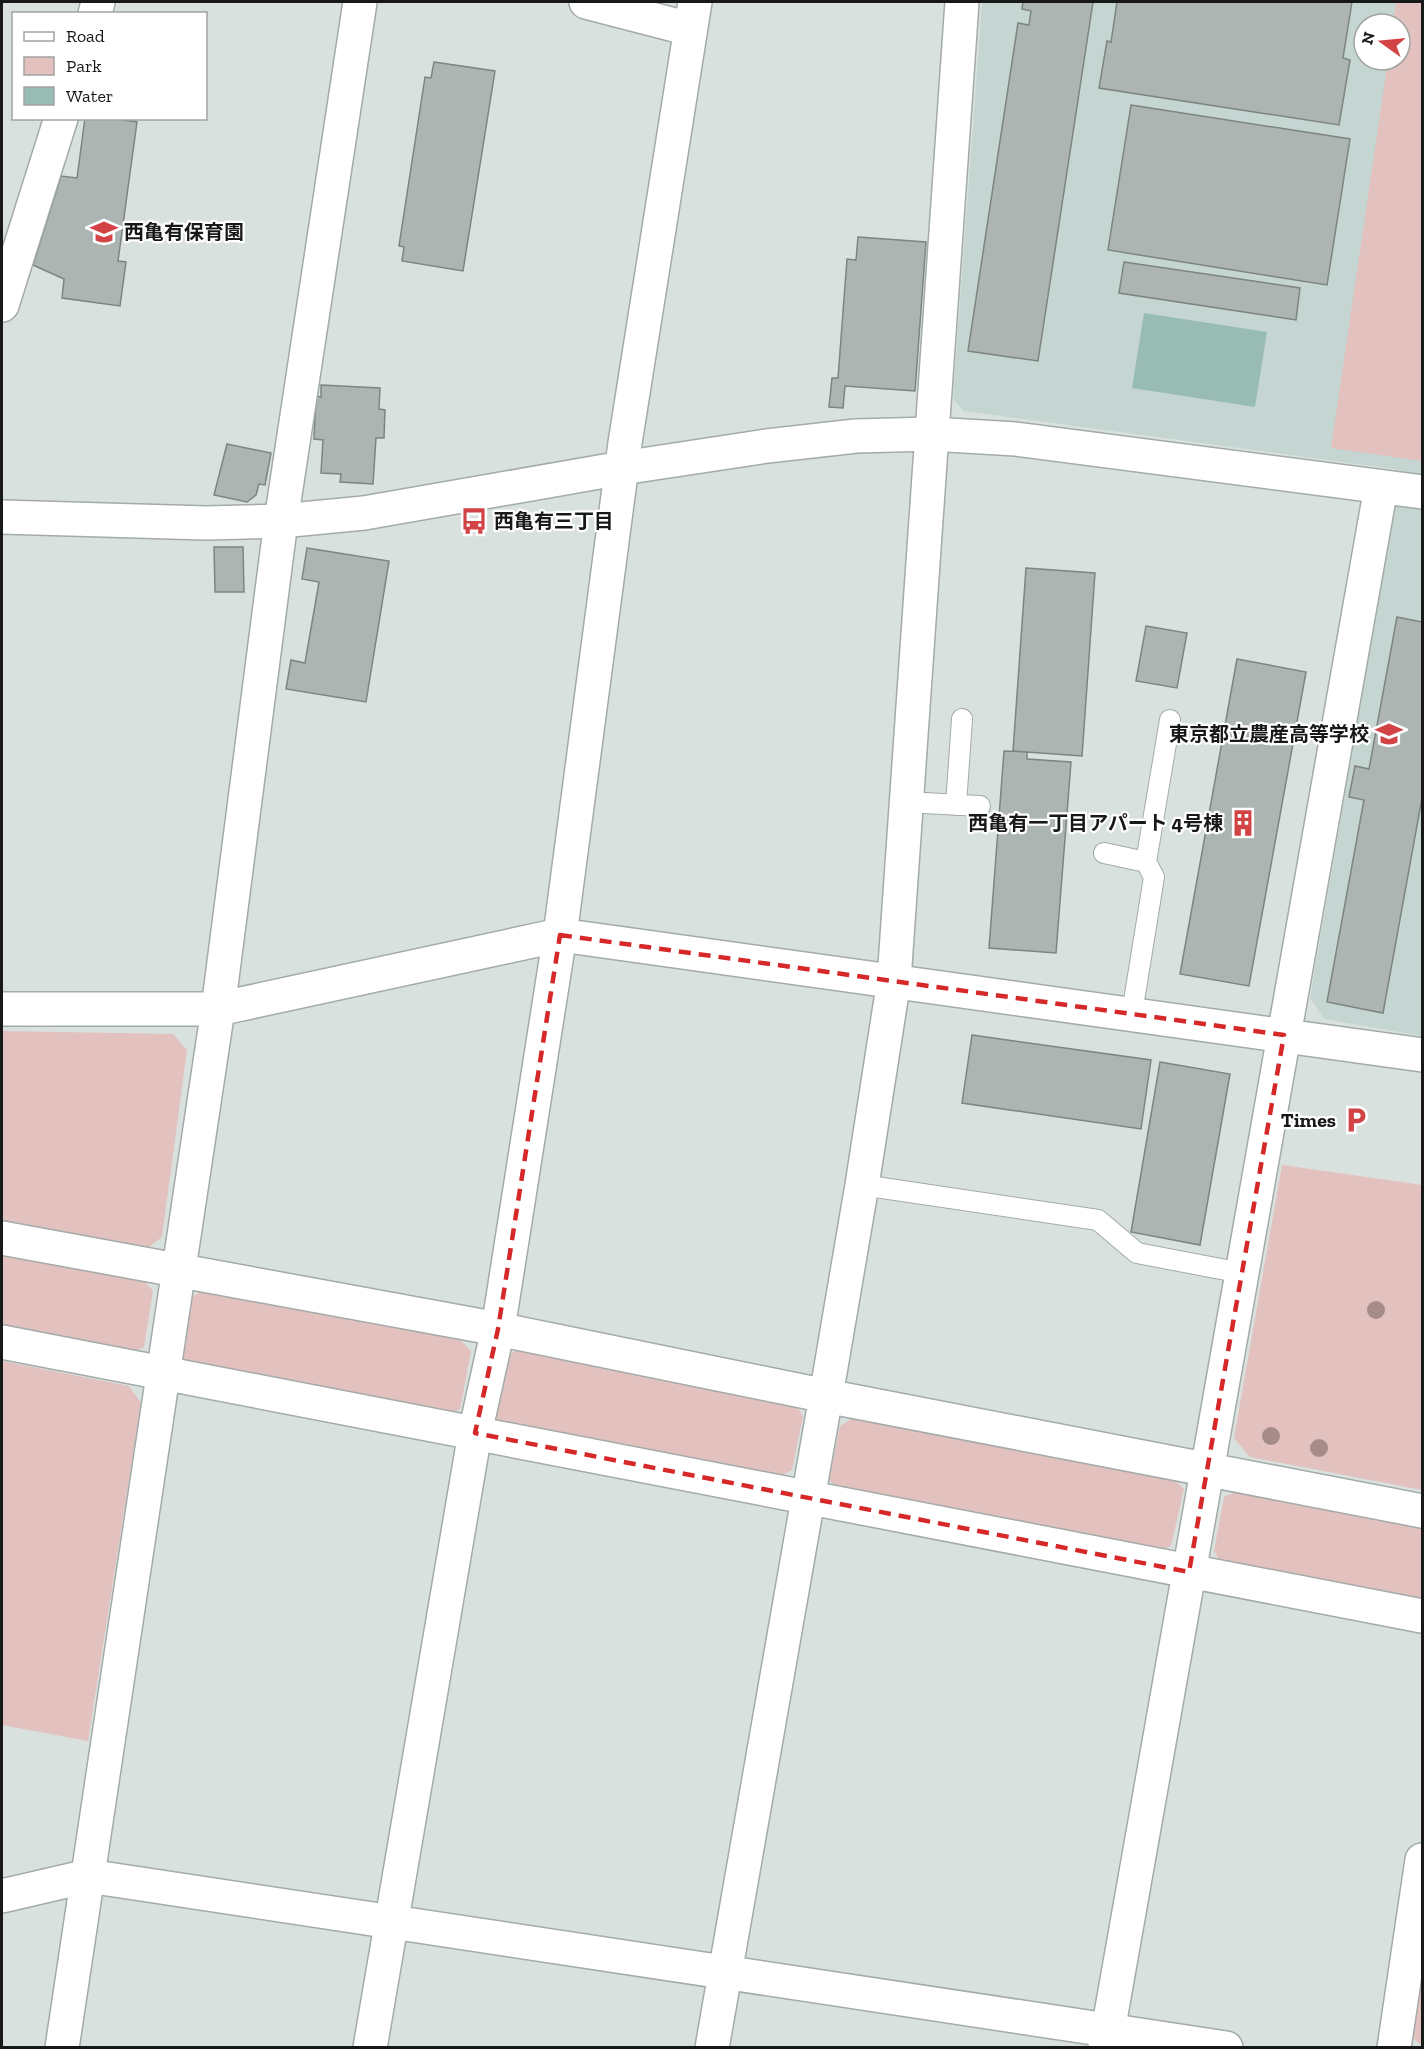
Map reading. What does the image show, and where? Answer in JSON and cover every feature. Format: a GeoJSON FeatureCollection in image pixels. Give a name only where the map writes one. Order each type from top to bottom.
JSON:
{"type":"FeatureCollection","features":[{"type":"Feature","properties":{"kind":"street"},"geometry":{"type":"LineString","coordinates":[[62,2048],[218,1009],[281,521],[360,2]]}},
{"type":"Feature","properties":{"kind":"street"},"geometry":{"type":"LineString","coordinates":[[370,2048],[475,1433],[498,1329],[560,935],[622,468],[692,15],[586,2]]}},
{"type":"Feature","properties":{"kind":"street"},"geometry":{"type":"LineString","coordinates":[[712,2048],[862,1185],[894,980],[962,2]]}},
{"type":"Feature","properties":{"kind":"street"},"geometry":{"type":"LineString","coordinates":[[2,305],[60,120]]}},
{"type":"Feature","properties":{"kind":"street"},"geometry":{"type":"LineString","coordinates":[[2,517],[206,523],[281,521],[364,513],[622,468],[767,446],[856,436],[931,434],[1016,439],[1422,492]]}},
{"type":"Feature","properties":{"kind":"street"},"geometry":{"type":"LineString","coordinates":[[1107,2038],[1382,487]]}},
{"type":"Feature","properties":{"kind":"street"},"geometry":{"type":"LineString","coordinates":[[2,1009],[218,1009],[560,935],[1422,1055]]}},
{"type":"Feature","properties":{"kind":"street"},"geometry":{"type":"LineString","coordinates":[[2,1238],[498,1329],[826,1396],[1422,1511]]}},
{"type":"Feature","properties":{"kind":"street"},"geometry":{"type":"LineString","coordinates":[[2,1342],[1422,1616]]}},
{"type":"Feature","properties":{"kind":"street"},"geometry":{"type":"LineString","coordinates":[[1394,2048],[1422,1860]]}},
{"type":"Feature","properties":{"kind":"street"},"geometry":{"type":"LineString","coordinates":[[2,1896],[88,1876],[724,1971],[1107,2038],[1226,2048]]}},
{"type":"Feature","properties":{"kind":"lane"},"geometry":{"type":"LineString","coordinates":[[956,805],[962,719]]}},
{"type":"Feature","properties":{"kind":"lane"},"geometry":{"type":"LineString","coordinates":[[1132,1013],[1154,877],[1146,862],[1170,720]]}},
{"type":"Feature","properties":{"kind":"lane"},"geometry":{"type":"LineString","coordinates":[[906,802],[980,806]]}},
{"type":"Feature","properties":{"kind":"lane"},"geometry":{"type":"LineString","coordinates":[[1104,854],[1146,862]]}},
{"type":"Feature","properties":{"kind":"lane"},"geometry":{"type":"LineString","coordinates":[[862,1185],[1098,1220],[1137,1253],[1242,1273]]}},
{"type":"Feature","properties":{"kind":"highlighted area"},"geometry":{"type":"Polygon","coordinates":[[[560,935],[1284,1035],[1189,1572],[475,1433],[498,1329],[560,935]]]}},
{"type":"Feature","properties":{"kind":"shaded area","name":"東京都立農産高等学校"},"geometry":{"type":"Polygon","coordinates":[[[982,2],[1422,2],[1422,1036],[1324,1019],[1310,998],[1401,470],[964,411],[953,399],[982,2]]]}},
{"type":"Feature","properties":{"kind":"green space"},"geometry":{"type":"Polygon","coordinates":[[[1396,2],[1422,2],[1422,461],[1331,448],[1386,72],[1412,72],[1412,12],[1395,12],[1396,2]]]}},
{"type":"Feature","properties":{"kind":"green space"},"geometry":{"type":"Polygon","coordinates":[[[2,1031],[173,1034],[187,1050],[162,1237],[145,1250],[2,1222],[2,1031]]]}},
{"type":"Feature","properties":{"kind":"green space"},"geometry":{"type":"Polygon","coordinates":[[[1282,1165],[1422,1185],[1422,1490],[1250,1457],[1234,1438],[1282,1165]]]}},
{"type":"Feature","properties":{"kind":"green space"},"geometry":{"type":"Polygon","coordinates":[[[2,1252],[141,1278],[153,1291],[144,1347],[127,1356],[2,1332],[2,1252]]]}},
{"type":"Feature","properties":{"kind":"green space"},"geometry":{"type":"Polygon","coordinates":[[[203,1290],[459,1339],[471,1351],[460,1409],[442,1420],[192,1371],[177,1355],[189,1299],[203,1290]]]}},
{"type":"Feature","properties":{"kind":"green space"},"geometry":{"type":"Polygon","coordinates":[[[520,1348],[794,1403],[803,1416],[792,1470],[771,1481],[504,1430],[494,1416],[506,1357],[520,1348]]]}},
{"type":"Feature","properties":{"kind":"green space"},"geometry":{"type":"Polygon","coordinates":[[[2,1361],[129,1386],[141,1403],[88,1741],[2,1725],[2,1361]]]}},
{"type":"Feature","properties":{"kind":"green space"},"geometry":{"type":"Polygon","coordinates":[[[852,1418],[1172,1478],[1184,1489],[1171,1546],[1153,1553],[839,1490],[829,1480],[840,1426],[852,1418]]]}},
{"type":"Feature","properties":{"kind":"green space"},"geometry":{"type":"Polygon","coordinates":[[[1242,1489],[1422,1524],[1422,1606],[1223,1567],[1214,1551],[1224,1497],[1242,1489]]]}},
{"type":"Feature","properties":{"kind":"green space"},"geometry":{"type":"Polygon","coordinates":[[[1422,1943],[1422,2044],[1419,2044],[1408,2032],[1422,1943]]]}},
{"type":"Feature","properties":{"kind":"water"},"geometry":{"type":"Polygon","coordinates":[[[1144,313],[1267,332],[1255,407],[1132,388],[1144,313]]]}},
{"type":"Feature","properties":{"kind":"building"},"geometry":{"type":"Polygon","coordinates":[[[1023,2],[1093,2],[1038,361],[968,351],[1018,23],[1029,25],[1031,11],[1022,9],[1023,2]]]}},
{"type":"Feature","properties":{"kind":"building"},"geometry":{"type":"Polygon","coordinates":[[[1117,2],[1352,2],[1343,58],[1350,60],[1339,125],[1099,88],[1107,41],[1111,42],[1117,2]]]}},
{"type":"Feature","properties":{"kind":"building"},"geometry":{"type":"Polygon","coordinates":[[[434,62],[495,71],[463,271],[402,261],[404,247],[399,246],[425,77],[431,78],[434,62]]]}},
{"type":"Feature","properties":{"kind":"building"},"geometry":{"type":"Polygon","coordinates":[[[1131,105],[1350,139],[1327,285],[1108,250],[1131,105]]]}},
{"type":"Feature","properties":{"kind":"building"},"geometry":{"type":"Polygon","coordinates":[[[85,120],[137,122],[118,261],[126,262],[120,306],[62,298],[64,279],[33,265],[61,176],[77,178],[85,120]]]}},
{"type":"Feature","properties":{"kind":"building"},"geometry":{"type":"Polygon","coordinates":[[[858,237],[926,242],[915,391],[845,386],[843,408],[829,407],[832,378],[838,378],[847,259],[856,260],[858,237]]]}},
{"type":"Feature","properties":{"kind":"building"},"geometry":{"type":"Polygon","coordinates":[[[1124,262],[1300,288],[1296,320],[1119,293],[1124,262]]]}},
{"type":"Feature","properties":{"kind":"building"},"geometry":{"type":"Polygon","coordinates":[[[321,385],[380,388],[379,409],[385,410],[384,438],[376,438],[373,484],[340,482],[341,474],[321,473],[323,440],[314,439],[316,396],[321,397],[321,385]]]}},
{"type":"Feature","properties":{"kind":"building"},"geometry":{"type":"Polygon","coordinates":[[[227,444],[271,453],[265,485],[259,484],[256,495],[247,502],[214,495],[227,444]]]}},
{"type":"Feature","properties":{"kind":"building"},"geometry":{"type":"Polygon","coordinates":[[[214,547],[243,547],[244,592],[215,592],[214,547]]]}},
{"type":"Feature","properties":{"kind":"building"},"geometry":{"type":"Polygon","coordinates":[[[307,548],[389,561],[366,702],[286,689],[291,660],[305,663],[319,582],[302,579],[307,548]]]}},
{"type":"Feature","properties":{"kind":"building"},"geometry":{"type":"Polygon","coordinates":[[[1026,568],[1095,573],[1082,756],[1013,751],[1026,568]]]}},
{"type":"Feature","properties":{"kind":"building"},"geometry":{"type":"Polygon","coordinates":[[[1397,617],[1422,622],[1422,798],[1383,1013],[1327,1002],[1364,800],[1349,797],[1355,766],[1369,769],[1397,617]]]}},
{"type":"Feature","properties":{"kind":"building"},"geometry":{"type":"Polygon","coordinates":[[[1146,626],[1187,633],[1177,688],[1136,681],[1146,626]]]}},
{"type":"Feature","properties":{"kind":"building","name":"西亀有一丁目アパート 4号棟"},"geometry":{"type":"Polygon","coordinates":[[[1237,659],[1306,672],[1249,986],[1180,974],[1237,659]]]}},
{"type":"Feature","properties":{"kind":"building"},"geometry":{"type":"Polygon","coordinates":[[[1004,751],[1027,752],[1027,759],[1071,762],[1056,953],[989,948],[1004,751]]]}},
{"type":"Feature","properties":{"kind":"building"},"geometry":{"type":"Polygon","coordinates":[[[972,1035],[1151,1060],[1141,1129],[962,1103],[972,1035]]]}},
{"type":"Feature","properties":{"kind":"building"},"geometry":{"type":"Polygon","coordinates":[[[1160,1062],[1230,1074],[1200,1245],[1131,1232],[1160,1062]]]}},
{"type":"Feature","properties":{"kind":"place","name":"西亀有保育園"},"geometry":{"type":"Point","coordinates":[104,232]}},
{"type":"Feature","properties":{"kind":"place","name":"西亀有三丁目"},"geometry":{"type":"Point","coordinates":[474,521]}},
{"type":"Feature","properties":{"kind":"place","name":"東京都立農産高等学校"},"geometry":{"type":"Point","coordinates":[1389,734]}},
{"type":"Feature","properties":{"kind":"place","name":"西亀有一丁目アパート 4号棟"},"geometry":{"type":"Point","coordinates":[1243,823]}},
{"type":"Feature","properties":{"kind":"place","name":"Times"},"geometry":{"type":"Point","coordinates":[1356,1120]}}]}
